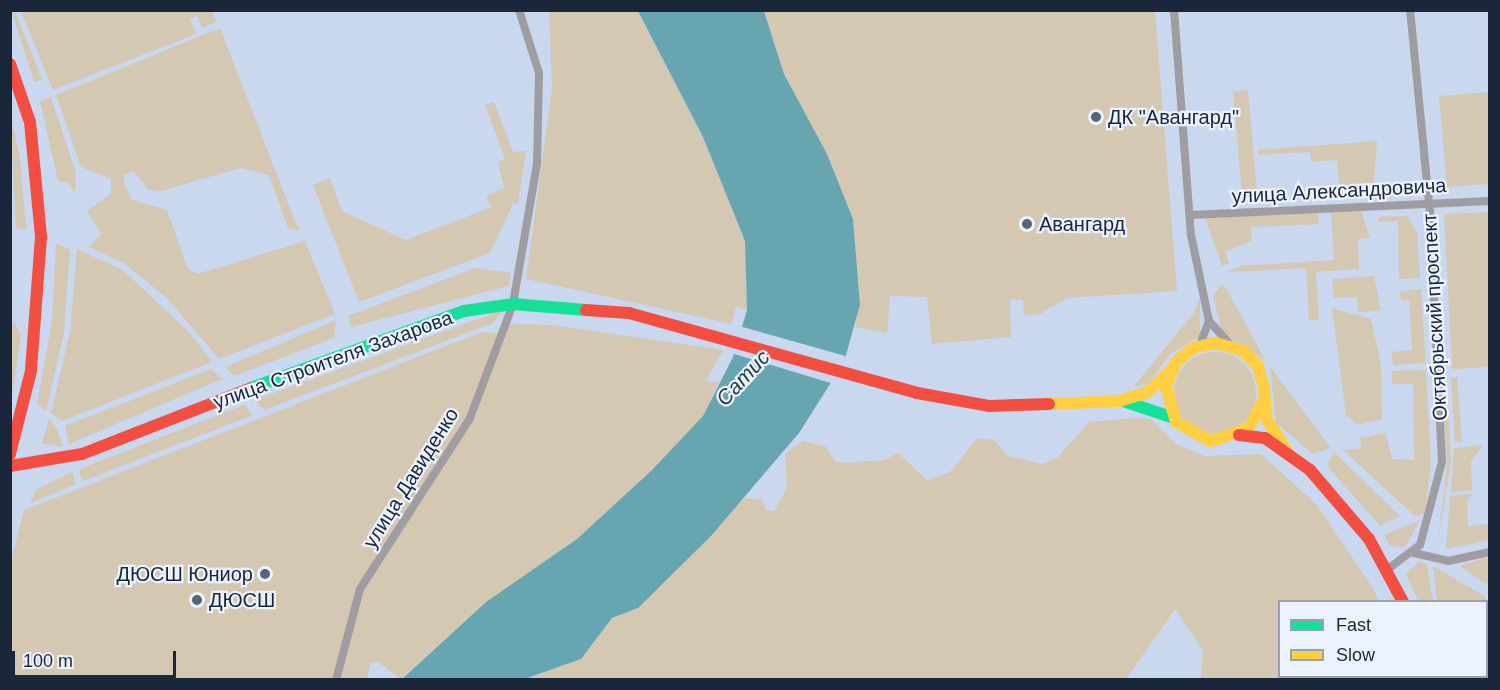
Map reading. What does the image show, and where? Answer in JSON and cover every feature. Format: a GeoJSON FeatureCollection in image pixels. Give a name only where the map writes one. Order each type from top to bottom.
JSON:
{"type":"FeatureCollection","features":[{"type":"Feature","properties":{"kind":"street","name":"улица Давиденко"},"geometry":{"type":"LineString","coordinates":[[336,680],[360,589],[470,418],[513,304],[537,163],[539,73],[519,10]]}},
{"type":"Feature","properties":{"kind":"street"},"geometry":{"type":"LineString","coordinates":[[1174,10],[1191,215],[1209,321],[1200,345],[1172,369],[1166,396],[1176,422],[1200,439],[1239,435],[1260,436],[1287,451],[1328,489],[1388,569],[1402,600]]}},
{"type":"Feature","properties":{"kind":"street","name":"Октябрьский проспект"},"geometry":{"type":"LineString","coordinates":[[1410,10],[1429,204],[1443,462],[1414,553]]}},
{"type":"Feature","properties":{"kind":"street"},"geometry":{"type":"LineString","coordinates":[[10,64],[30,122],[40,237],[32,371],[10,454]]}},
{"type":"Feature","properties":{"kind":"street","name":"улица Александровича"},"geometry":{"type":"LineString","coordinates":[[1191,215],[1490,201]]}},
{"type":"Feature","properties":{"kind":"street","name":"улица Строителя Захарова"},"geometry":{"type":"LineString","coordinates":[[10,466],[82,454],[354,348],[464,312],[513,304],[589,306],[718,336],[849,373],[989,406],[1119,401],[1161,409],[1176,422]]}},
{"type":"Feature","properties":{"kind":"street"},"geometry":{"type":"LineString","coordinates":[[1209,321],[1231,345],[1258,366],[1267,420],[1287,451]]}},
{"type":"Feature","properties":{"kind":"street"},"geometry":{"type":"LineString","coordinates":[[1200,345],[1231,345]]}},
{"type":"Feature","properties":{"kind":"street","name":"улица Строителя Захарова"},"geometry":{"type":"LineString","coordinates":[[1119,401],[1148,392],[1172,369]]}},
{"type":"Feature","properties":{"kind":"street"},"geometry":{"type":"LineString","coordinates":[[1239,435],[1256,420],[1264,400]]}},
{"type":"Feature","properties":{"kind":"street"},"geometry":{"type":"LineString","coordinates":[[1388,569],[1414,553],[1448,561],[1490,552]]}},
{"type":"Feature","properties":{"kind":"shaded area"},"geometry":{"type":"Polygon","coordinates":[[[11,10],[15,11],[42,79],[34,82],[11,10]]]}},
{"type":"Feature","properties":{"kind":"shaded area"},"geometry":{"type":"Polygon","coordinates":[[[21,11],[212,11],[216,22],[202,28],[197,16],[190,19],[196,34],[53,90],[21,11]]]}},
{"type":"Feature","properties":{"kind":"shaded area"},"geometry":{"type":"Polygon","coordinates":[[[549,11],[638,11],[703,137],[745,241],[747,310],[736,306],[732,324],[526,279],[552,88],[549,11]]]}},
{"type":"Feature","properties":{"kind":"shaded area","name":"Авангард"},"geometry":{"type":"Polygon","coordinates":[[[764,11],[1155,11],[1177,291],[1067,298],[1040,314],[1024,315],[1023,300],[1010,299],[1011,337],[932,344],[927,297],[890,296],[887,333],[855,327],[860,305],[853,219],[827,154],[784,74],[764,11]]]}},
{"type":"Feature","properties":{"kind":"shaded area"},"geometry":{"type":"Polygon","coordinates":[[[220,28],[299,231],[288,228],[269,175],[240,168],[161,191],[148,190],[134,171],[123,175],[125,185],[132,200],[167,210],[188,269],[197,274],[305,241],[335,314],[219,359],[167,298],[125,264],[89,247],[101,234],[87,211],[111,193],[111,179],[81,167],[56,95],[220,28]]]}},
{"type":"Feature","properties":{"kind":"shaded area"},"geometry":{"type":"Polygon","coordinates":[[[1248,90],[1257,196],[1242,197],[1233,91],[1248,90]]]}},
{"type":"Feature","properties":{"kind":"shaded area"},"geometry":{"type":"Polygon","coordinates":[[[1489,92],[1489,184],[1447,187],[1439,96],[1489,92]]]}},
{"type":"Feature","properties":{"kind":"shaded area"},"geometry":{"type":"Polygon","coordinates":[[[51,97],[76,173],[75,193],[67,182],[58,181],[40,101],[51,97]]]}},
{"type":"Feature","properties":{"kind":"shaded area"},"geometry":{"type":"Polygon","coordinates":[[[494,102],[513,152],[526,151],[518,203],[490,206],[486,196],[504,188],[498,162],[505,159],[485,105],[494,102]]]}},
{"type":"Feature","properties":{"kind":"shaded area"},"geometry":{"type":"Polygon","coordinates":[[[10,112],[20,158],[26,230],[16,228],[10,112]]]}},
{"type":"Feature","properties":{"kind":"shaded area"},"geometry":{"type":"Polygon","coordinates":[[[1377,141],[1374,183],[1397,183],[1387,191],[1340,193],[1337,160],[1312,162],[1310,152],[1258,155],[1258,150],[1377,141]]]}},
{"type":"Feature","properties":{"kind":"shaded area"},"geometry":{"type":"Polygon","coordinates":[[[330,178],[342,211],[406,240],[502,203],[513,204],[490,253],[359,302],[313,185],[330,178]]]}},
{"type":"Feature","properties":{"kind":"shaded area"},"geometry":{"type":"Polygon","coordinates":[[[1361,210],[1370,238],[1358,239],[1359,269],[1316,272],[1319,320],[1309,321],[1306,268],[1226,272],[1241,266],[1334,260],[1331,212],[1361,210]]]}},
{"type":"Feature","properties":{"kind":"shaded area"},"geometry":{"type":"Polygon","coordinates":[[[1319,211],[1319,224],[1251,227],[1252,241],[1225,252],[1229,263],[1222,266],[1205,217],[1319,211]]]}},
{"type":"Feature","properties":{"kind":"shaded area"},"geometry":{"type":"Polygon","coordinates":[[[1489,212],[1489,367],[1452,369],[1444,214],[1489,212]]]}},
{"type":"Feature","properties":{"kind":"shaded area"},"geometry":{"type":"Polygon","coordinates":[[[1407,216],[1417,232],[1420,278],[1399,279],[1398,221],[1378,222],[1378,217],[1407,216]]]}},
{"type":"Feature","properties":{"kind":"shaded area"},"geometry":{"type":"Polygon","coordinates":[[[1433,216],[1438,216],[1438,372],[1433,372],[1433,216]]]}},
{"type":"Feature","properties":{"kind":"shaded area"},"geometry":{"type":"Polygon","coordinates":[[[56,243],[70,250],[64,333],[46,411],[37,404],[52,320],[56,243]]]}},
{"type":"Feature","properties":{"kind":"shaded area"},"geometry":{"type":"Polygon","coordinates":[[[77,249],[123,270],[190,333],[212,362],[62,421],[51,413],[70,332],[77,249]]]}},
{"type":"Feature","properties":{"kind":"shaded area"},"geometry":{"type":"Polygon","coordinates":[[[475,268],[511,273],[509,286],[351,327],[348,316],[475,268]]]}},
{"type":"Feature","properties":{"kind":"shaded area"},"geometry":{"type":"Polygon","coordinates":[[[1374,276],[1381,311],[1358,312],[1357,297],[1334,298],[1332,279],[1374,276]]]}},
{"type":"Feature","properties":{"kind":"shaded area"},"geometry":{"type":"Polygon","coordinates":[[[1223,284],[1266,361],[1222,333],[1213,295],[1223,284]]]}},
{"type":"Feature","properties":{"kind":"shaded area"},"geometry":{"type":"Polygon","coordinates":[[[1421,289],[1426,363],[1393,365],[1392,352],[1412,350],[1409,300],[1401,300],[1400,291],[1421,289]]]}},
{"type":"Feature","properties":{"kind":"shaded area"},"geometry":{"type":"Polygon","coordinates":[[[1200,298],[1200,336],[1170,354],[1148,384],[1133,387],[1193,314],[1200,298]]]}},
{"type":"Feature","properties":{"kind":"shaded area"},"geometry":{"type":"Polygon","coordinates":[[[1332,308],[1371,319],[1381,365],[1382,419],[1358,425],[1346,415],[1332,308]]]}},
{"type":"Feature","properties":{"kind":"shaded area"},"geometry":{"type":"Polygon","coordinates":[[[503,310],[493,323],[264,410],[254,400],[503,310]]]}},
{"type":"Feature","properties":{"kind":"shaded area"},"geometry":{"type":"Polygon","coordinates":[[[13,320],[21,335],[11,402],[10,342],[13,320]]]}},
{"type":"Feature","properties":{"kind":"shaded area"},"geometry":{"type":"Polygon","coordinates":[[[336,320],[334,338],[234,376],[225,367],[336,320]]]}},
{"type":"Feature","properties":{"kind":"shaded area"},"geometry":{"type":"Polygon","coordinates":[[[514,324],[552,325],[723,350],[706,381],[719,382],[703,416],[651,471],[577,539],[486,602],[401,679],[378,662],[370,663],[367,680],[11,680],[11,562],[24,510],[482,332],[500,333],[503,326],[514,324]]]}},
{"type":"Feature","properties":{"kind":"shaded area"},"geometry":{"type":"Polygon","coordinates":[[[1215,352],[1231,355],[1244,364],[1253,377],[1256,393],[1253,409],[1244,422],[1231,431],[1215,434],[1199,431],[1186,422],[1177,409],[1174,393],[1177,377],[1186,364],[1199,355],[1215,352]]]}},
{"type":"Feature","properties":{"kind":"shaded area"},"geometry":{"type":"Polygon","coordinates":[[[1270,366],[1330,447],[1326,450],[1313,454],[1276,423],[1270,366]]]}},
{"type":"Feature","properties":{"kind":"shaded area"},"geometry":{"type":"Polygon","coordinates":[[[211,369],[222,379],[69,444],[65,426],[211,369]]]}},
{"type":"Feature","properties":{"kind":"shaded area"},"geometry":{"type":"Polygon","coordinates":[[[1426,370],[1431,465],[1425,513],[1415,516],[1343,450],[1361,448],[1360,438],[1386,433],[1392,459],[1414,460],[1413,384],[1392,384],[1392,371],[1426,370]]]}},
{"type":"Feature","properties":{"kind":"shaded area"},"geometry":{"type":"Polygon","coordinates":[[[1442,377],[1447,377],[1451,462],[1438,542],[1447,463],[1442,377]]]}},
{"type":"Feature","properties":{"kind":"shaded area"},"geometry":{"type":"Polygon","coordinates":[[[1451,377],[1457,377],[1462,442],[1455,442],[1451,377]]]}},
{"type":"Feature","properties":{"kind":"shaded area"},"geometry":{"type":"Polygon","coordinates":[[[244,405],[253,415],[83,481],[79,470],[87,466],[244,405]]]}},
{"type":"Feature","properties":{"kind":"shaded area"},"geometry":{"type":"Polygon","coordinates":[[[49,419],[57,428],[63,447],[42,443],[49,419]]]}},
{"type":"Feature","properties":{"kind":"shaded area"},"geometry":{"type":"Polygon","coordinates":[[[1151,419],[1176,444],[1205,456],[1261,454],[1317,505],[1379,600],[1278,600],[1278,678],[1405,679],[1201,679],[1203,650],[1175,609],[1126,679],[525,680],[581,659],[612,618],[638,608],[744,498],[762,500],[766,510],[774,511],[787,488],[785,453],[803,441],[826,447],[835,461],[844,463],[884,460],[898,453],[927,480],[950,472],[977,438],[994,440],[1008,456],[1043,464],[1058,457],[1089,422],[1151,419]]]}},
{"type":"Feature","properties":{"kind":"shaded area"},"geometry":{"type":"Polygon","coordinates":[[[1483,445],[1471,462],[1472,490],[1451,492],[1454,448],[1483,445]]]}},
{"type":"Feature","properties":{"kind":"shaded area"},"geometry":{"type":"Polygon","coordinates":[[[1334,452],[1400,516],[1380,526],[1327,466],[1334,452]]]}},
{"type":"Feature","properties":{"kind":"shaded area"},"geometry":{"type":"Polygon","coordinates":[[[72,472],[76,484],[30,503],[37,489],[72,472]]]}},
{"type":"Feature","properties":{"kind":"shaded area"},"geometry":{"type":"Polygon","coordinates":[[[1473,494],[1467,500],[1468,526],[1489,524],[1489,540],[1446,549],[1450,496],[1473,494]]]}},
{"type":"Feature","properties":{"kind":"shaded area"},"geometry":{"type":"Polygon","coordinates":[[[1420,520],[1405,547],[1390,546],[1384,535],[1420,520]]]}},
{"type":"Feature","properties":{"kind":"shaded area"},"geometry":{"type":"Polygon","coordinates":[[[1489,557],[1489,586],[1460,566],[1489,557]]]}},
{"type":"Feature","properties":{"kind":"shaded area"},"geometry":{"type":"Polygon","coordinates":[[[1420,561],[1427,565],[1433,600],[1418,600],[1406,574],[1420,561]]]}},
{"type":"Feature","properties":{"kind":"shaded area"},"geometry":{"type":"Polygon","coordinates":[[[1433,566],[1486,597],[1486,600],[1437,600],[1433,566]]]}},
{"type":"Feature","properties":{"kind":"water","name":"Сатис"},"geometry":{"type":"Polygon","coordinates":[[[638,11],[764,11],[784,74],[827,154],[853,219],[860,305],[844,362],[799,433],[711,536],[638,608],[612,618],[581,659],[525,679],[401,680],[486,602],[577,539],[651,471],[703,416],[733,357],[747,310],[745,241],[703,137],[638,11]]]}},
{"type":"Feature","properties":{"kind":"pier"},"geometry":{"type":"Polygon","coordinates":[[[739,326],[849,357],[847,364],[834,384],[731,353],[739,326]]]}},
{"type":"Feature","properties":{"kind":"traffic: fast"},"geometry":{"type":"LineString","coordinates":[[251,388],[464,311],[513,304],[586,310]]}},
{"type":"Feature","properties":{"kind":"traffic: fast"},"geometry":{"type":"LineString","coordinates":[[1126,402],[1174,418]]}},
{"type":"Feature","properties":{"kind":"traffic: slow"},"geometry":{"type":"LineString","coordinates":[[1264,400],[1248,429],[1210,441],[1176,422],[1166,386],[1176,362],[1193,348],[1215,343],[1242,350],[1258,366],[1264,388],[1267,420],[1287,451]]}},
{"type":"Feature","properties":{"kind":"traffic: slow"},"geometry":{"type":"LineString","coordinates":[[1049,404],[1119,401],[1148,392],[1172,369]]}},
{"type":"Feature","properties":{"kind":"traffic: jam"},"geometry":{"type":"LineString","coordinates":[[10,64],[30,122],[41,237],[31,371],[10,454]]}},
{"type":"Feature","properties":{"kind":"traffic: jam"},"geometry":{"type":"LineString","coordinates":[[586,310],[629,313],[917,393],[989,406],[1049,404]]}},
{"type":"Feature","properties":{"kind":"traffic: jam"},"geometry":{"type":"LineString","coordinates":[[10,466],[82,454],[251,388]]}},
{"type":"Feature","properties":{"kind":"traffic: jam"},"geometry":{"type":"LineString","coordinates":[[1239,435],[1265,438],[1310,470],[1369,539],[1402,600]]}},
{"type":"Feature","properties":{"kind":"place","name":"ДК \"Авангард\""},"geometry":{"type":"Point","coordinates":[1096,117]}},
{"type":"Feature","properties":{"kind":"place","name":"Авангард"},"geometry":{"type":"Point","coordinates":[1027,224]}},
{"type":"Feature","properties":{"kind":"place","name":"ДЮСШ Юниор"},"geometry":{"type":"Point","coordinates":[265,574]}},
{"type":"Feature","properties":{"kind":"place","name":"ДЮСШ"},"geometry":{"type":"Point","coordinates":[197,600]}}]}
